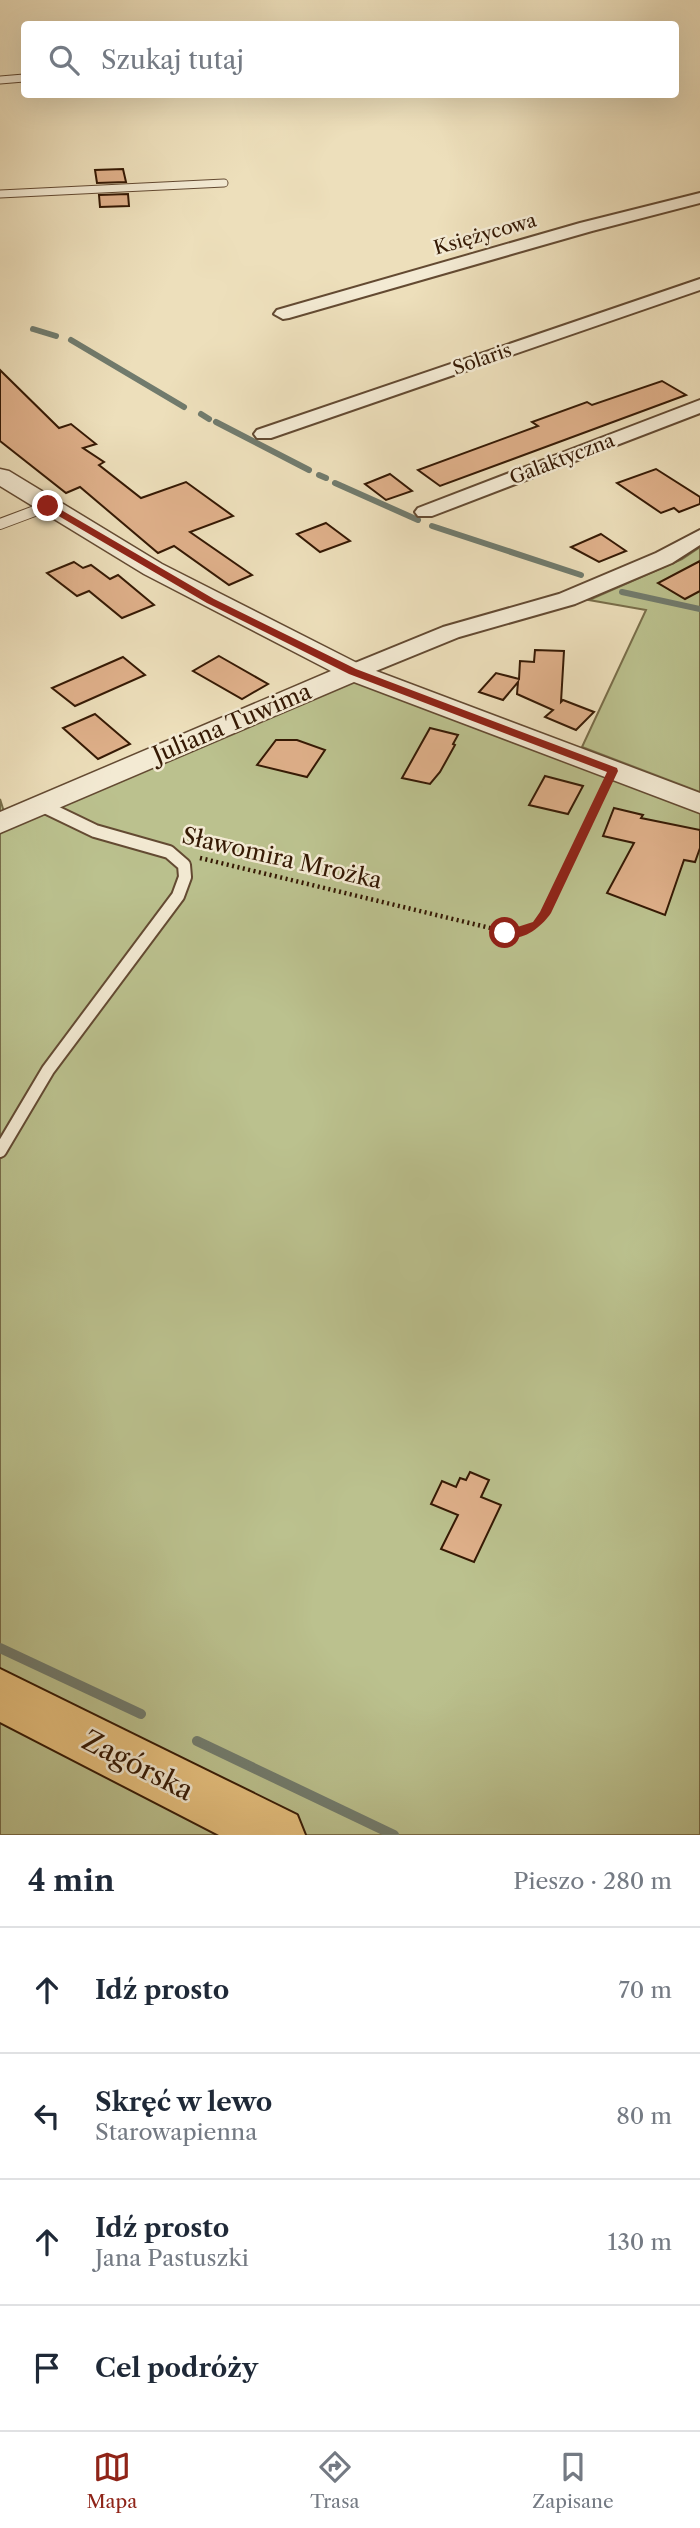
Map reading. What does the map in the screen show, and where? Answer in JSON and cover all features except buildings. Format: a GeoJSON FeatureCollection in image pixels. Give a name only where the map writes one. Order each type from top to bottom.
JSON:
{"type":"FeatureCollection","features":[{"type":"Feature","properties":{"kind":"highway","name":"Zagórska"},"geometry":{"type":"LineString","coordinates":[[0,1694],[223,1817],[277,1835]]}},
{"type":"Feature","properties":{"kind":"street","name":"Księżycowa"},"geometry":{"type":"LineString","coordinates":[[282,314],[586,227],[700,198]]}},
{"type":"Feature","properties":{"kind":"street","name":"Solaris"},"geometry":{"type":"LineString","coordinates":[[264,434],[700,284]]}},
{"type":"Feature","properties":{"kind":"street","name":"Galaktyczna"},"geometry":{"type":"LineString","coordinates":[[425,512],[700,406]]}},
{"type":"Feature","properties":{"kind":"street"},"geometry":{"type":"LineString","coordinates":[[0,476],[210,601],[353,671],[700,804]]}},
{"type":"Feature","properties":{"kind":"street","name":"Juliana Tuwima"},"geometry":{"type":"LineString","coordinates":[[0,823],[353,671],[451,632],[567,599],[664,558],[700,536]]}},
{"type":"Feature","properties":{"kind":"lane"},"geometry":{"type":"LineString","coordinates":[[0,80],[21,78]]}},
{"type":"Feature","properties":{"kind":"lane"},"geometry":{"type":"LineString","coordinates":[[0,194],[224,183]]}},
{"type":"Feature","properties":{"kind":"lane"},"geometry":{"type":"LineString","coordinates":[[0,524],[48,506]]}},
{"type":"Feature","properties":{"kind":"lane","name":"Sławomira Mrożka"},"geometry":{"type":"LineString","coordinates":[[41,806],[96,831],[147,844],[174,856]]}},
{"type":"Feature","properties":{"kind":"lane"},"geometry":{"type":"LineString","coordinates":[[0,1151],[48,1070],[178,896],[186,871],[183,862],[174,856]]}},
{"type":"Feature","properties":{"kind":"path","name":"Sławomira Mrożka"},"geometry":{"type":"LineString","coordinates":[[174,856],[198,857],[505,933],[519,933],[537,925],[545,913],[613,771]]}},
{"type":"Feature","properties":{"kind":"green space"},"geometry":{"type":"Polygon","coordinates":[[[700,547],[700,792],[582,747],[646,610],[589,600],[682,559],[700,547]]]}},
{"type":"Feature","properties":{"kind":"green space"},"geometry":{"type":"Polygon","coordinates":[[[348,669],[700,807],[700,1835],[0,1835],[0,799],[5,815],[348,669]]]}},
{"type":"Feature","properties":{"kind":"waterway"},"geometry":{"type":"LineString","coordinates":[[33,329],[56,336]]}},
{"type":"Feature","properties":{"kind":"waterway"},"geometry":{"type":"LineString","coordinates":[[71,340],[184,407]]}},
{"type":"Feature","properties":{"kind":"waterway"},"geometry":{"type":"LineString","coordinates":[[201,414],[209,419]]}},
{"type":"Feature","properties":{"kind":"waterway"},"geometry":{"type":"LineString","coordinates":[[216,422],[309,470]]}},
{"type":"Feature","properties":{"kind":"waterway"},"geometry":{"type":"LineString","coordinates":[[319,475],[326,478]]}},
{"type":"Feature","properties":{"kind":"waterway"},"geometry":{"type":"LineString","coordinates":[[335,483],[418,520]]}},
{"type":"Feature","properties":{"kind":"waterway"},"geometry":{"type":"LineString","coordinates":[[432,526],[581,575]]}},
{"type":"Feature","properties":{"kind":"waterway"},"geometry":{"type":"LineString","coordinates":[[622,592],[700,609]]}},
{"type":"Feature","properties":{"kind":"waterway"},"geometry":{"type":"LineString","coordinates":[[0,1648],[141,1714]]}},
{"type":"Feature","properties":{"kind":"waterway"},"geometry":{"type":"LineString","coordinates":[[197,1741],[394,1835]]}},
{"type":"Feature","properties":{"kind":"route"},"geometry":{"type":"LineString","coordinates":[[48,506],[210,601],[353,671],[613,771],[537,925],[519,933],[505,933]]}}]}
